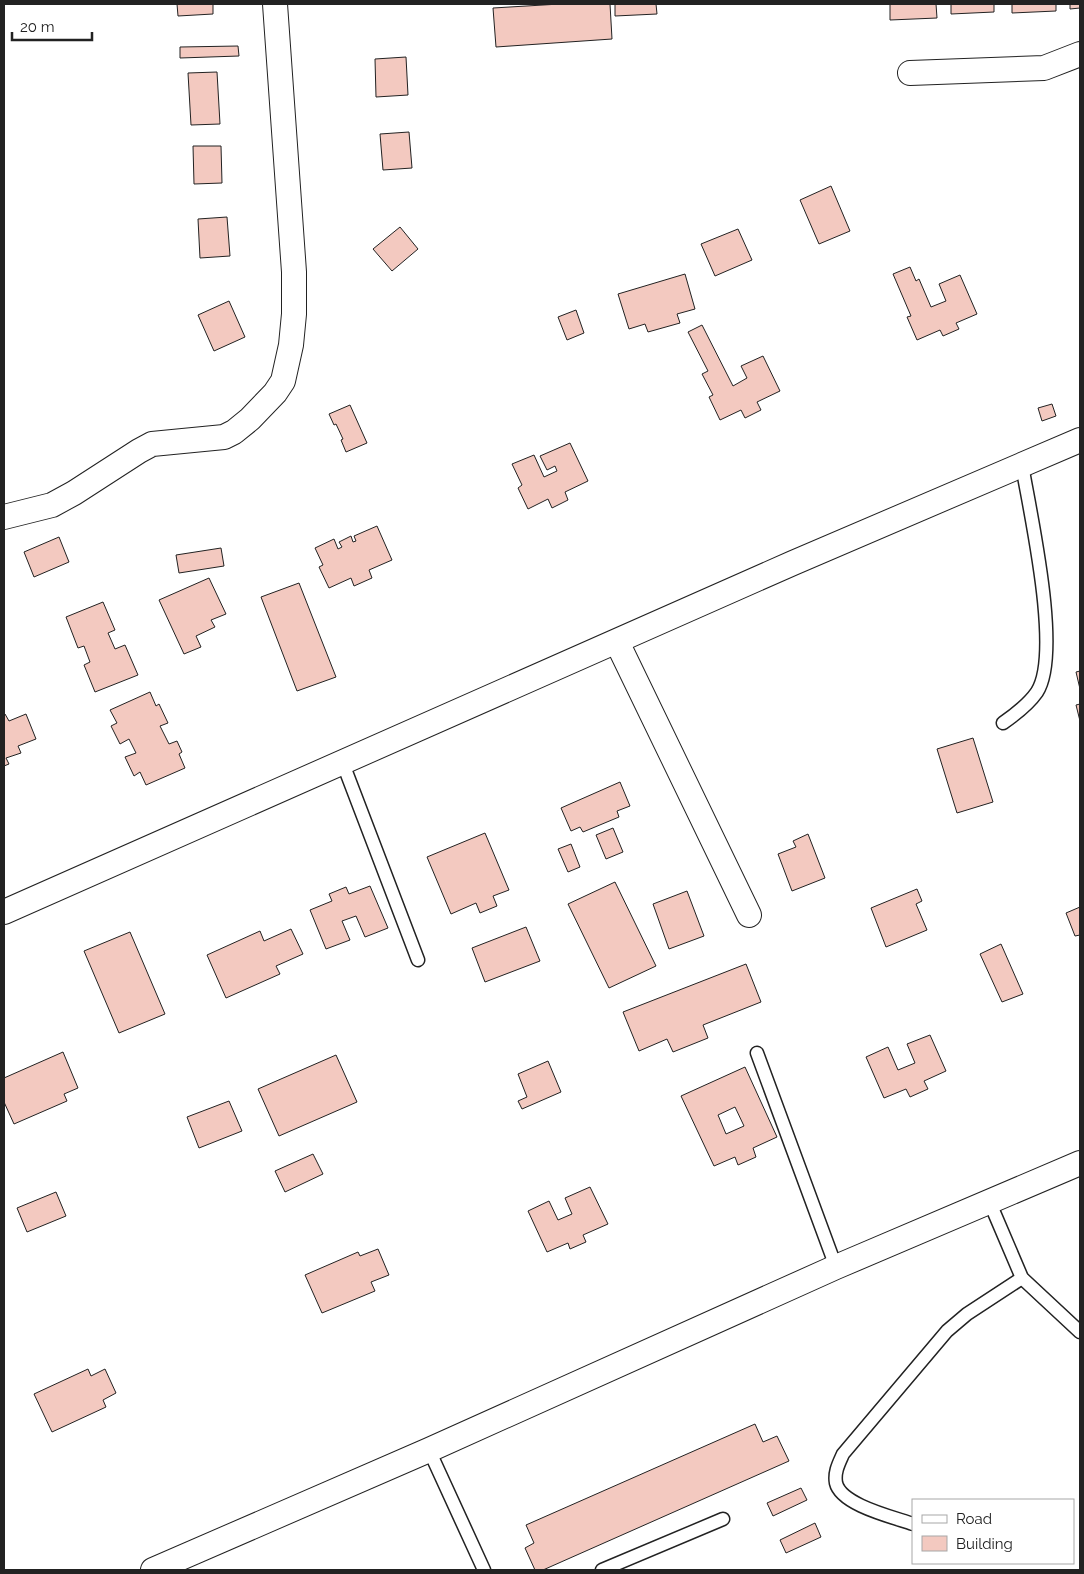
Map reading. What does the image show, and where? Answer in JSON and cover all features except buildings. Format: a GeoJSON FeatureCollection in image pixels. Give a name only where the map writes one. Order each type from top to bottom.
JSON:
{"type":"FeatureCollection","features":[{"type":"Feature","properties":{"kind":"street"},"geometry":{"type":"LineString","coordinates":[[4,517],[52,505],[74,493],[139,450],[152,444],[224,437],[234,432],[275,394],[283,381],[291,345],[294,314],[294,272],[275,4]]}},
{"type":"Feature","properties":{"kind":"street"},"geometry":{"type":"LineString","coordinates":[[910,73],[1044,68],[1080,54]]}},
{"type":"Feature","properties":{"kind":"street"},"geometry":{"type":"LineString","coordinates":[[4,912],[793,563],[1080,440]]}},
{"type":"Feature","properties":{"kind":"street"},"geometry":{"type":"LineString","coordinates":[[617,642],[749,915]]}},
{"type":"Feature","properties":{"kind":"street"},"geometry":{"type":"LineString","coordinates":[[153,1570],[429,1450],[836,1267],[990,1203],[1080,1163]]}},
{"type":"Feature","properties":{"kind":"lane"},"geometry":{"type":"LineString","coordinates":[[1003,723],[1023,708],[1037,691],[1045,672],[1046,646],[1042,584],[1022,465]]}},
{"type":"Feature","properties":{"kind":"lane"},"geometry":{"type":"LineString","coordinates":[[342,761],[418,960]]}},
{"type":"Feature","properties":{"kind":"lane"},"geometry":{"type":"LineString","coordinates":[[757,1053],[836,1267]]}},
{"type":"Feature","properties":{"kind":"lane"},"geometry":{"type":"LineString","coordinates":[[990,1203],[1022,1278],[1080,1332]]}},
{"type":"Feature","properties":{"kind":"lane"},"geometry":{"type":"LineString","coordinates":[[912,1524],[851,1502],[842,1494],[836,1484],[836,1468],[843,1454],[947,1330],[974,1309],[1022,1278]]}},
{"type":"Feature","properties":{"kind":"lane"},"geometry":{"type":"LineString","coordinates":[[429,1450],[484,1570]]}},
{"type":"Feature","properties":{"kind":"lane"},"geometry":{"type":"LineString","coordinates":[[602,1570],[723,1518]]}}]}
